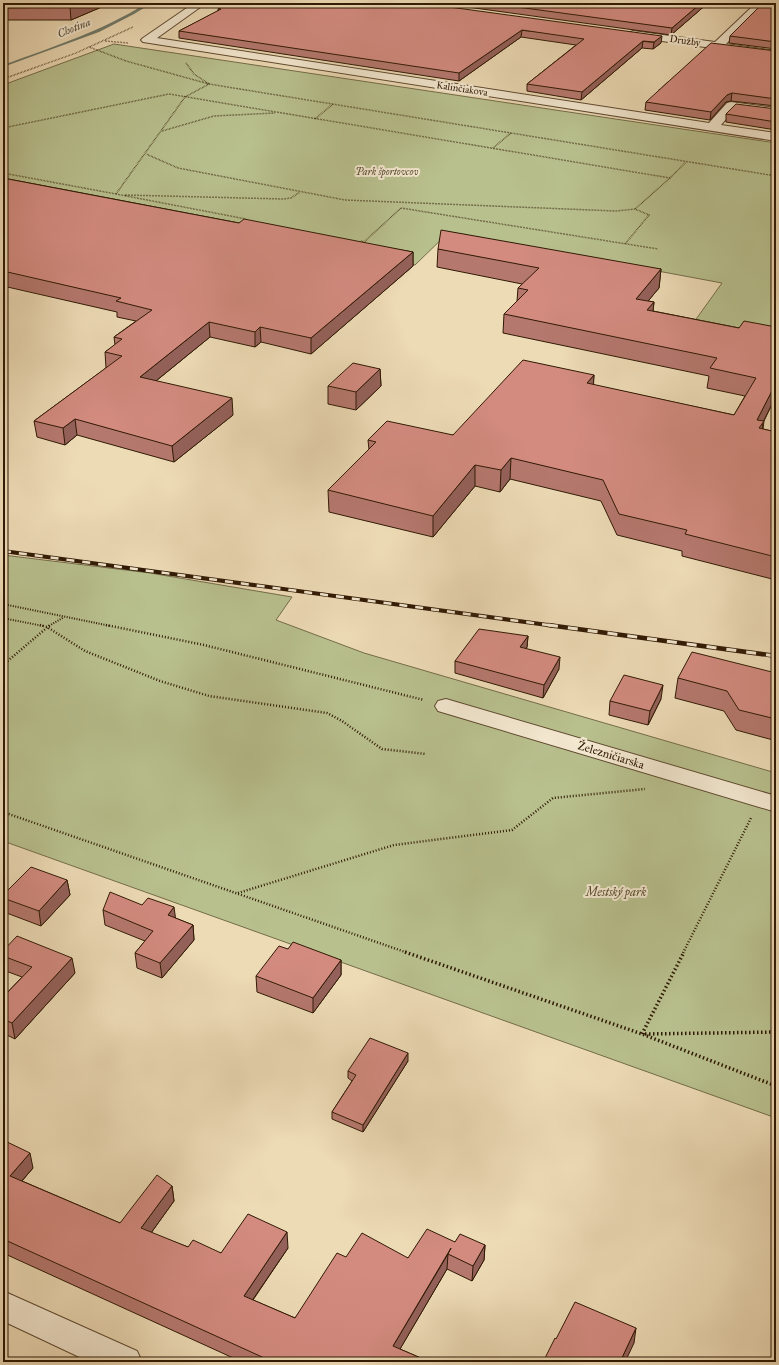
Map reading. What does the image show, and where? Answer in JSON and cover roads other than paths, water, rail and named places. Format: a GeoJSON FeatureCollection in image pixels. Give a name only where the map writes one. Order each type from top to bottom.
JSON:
{"type":"FeatureCollection","features":[{"type":"Feature","properties":{"kind":"street","name":"Kalinčiakova"},"geometry":{"type":"LineString","coordinates":[[201,3],[147,40],[776,137]]}},
{"type":"Feature","properties":{"kind":"street"},"geometry":{"type":"LineString","coordinates":[[717,46],[762,3]]}},
{"type":"Feature","properties":{"kind":"street","name":"Družby"},"geometry":{"type":"LineString","coordinates":[[619,32],[776,54]]}},
{"type":"Feature","properties":{"kind":"street"},"geometry":{"type":"LineString","coordinates":[[712,127],[735,102],[776,112]]}},
{"type":"Feature","properties":{"kind":"street","name":"Železničiarska"},"geometry":{"type":"LineString","coordinates":[[446,706],[768,802]]}},
{"type":"Feature","properties":{"kind":"street"},"geometry":{"type":"LineString","coordinates":[[3,1305],[125,1362]]}},
{"type":"Feature","properties":{"kind":"waterway","name":"Chotina"},"geometry":{"type":"LineString","coordinates":[[3,66],[79,39],[116,23],[150,3]]}},
{"type":"Feature","properties":{"kind":"railway"},"geometry":{"type":"LineString","coordinates":[[3,551],[555,626]]}},
{"type":"Feature","properties":{"kind":"railway"},"geometry":{"type":"LineString","coordinates":[[548,625],[776,656]]}},
{"type":"Feature","properties":{"kind":"park label","name":"Park športovcov"},"geometry":{"type":"Point","coordinates":[387,172]}},
{"type":"Feature","properties":{"kind":"park label","name":"Mestský park"},"geometry":{"type":"Point","coordinates":[616,892]}}]}
